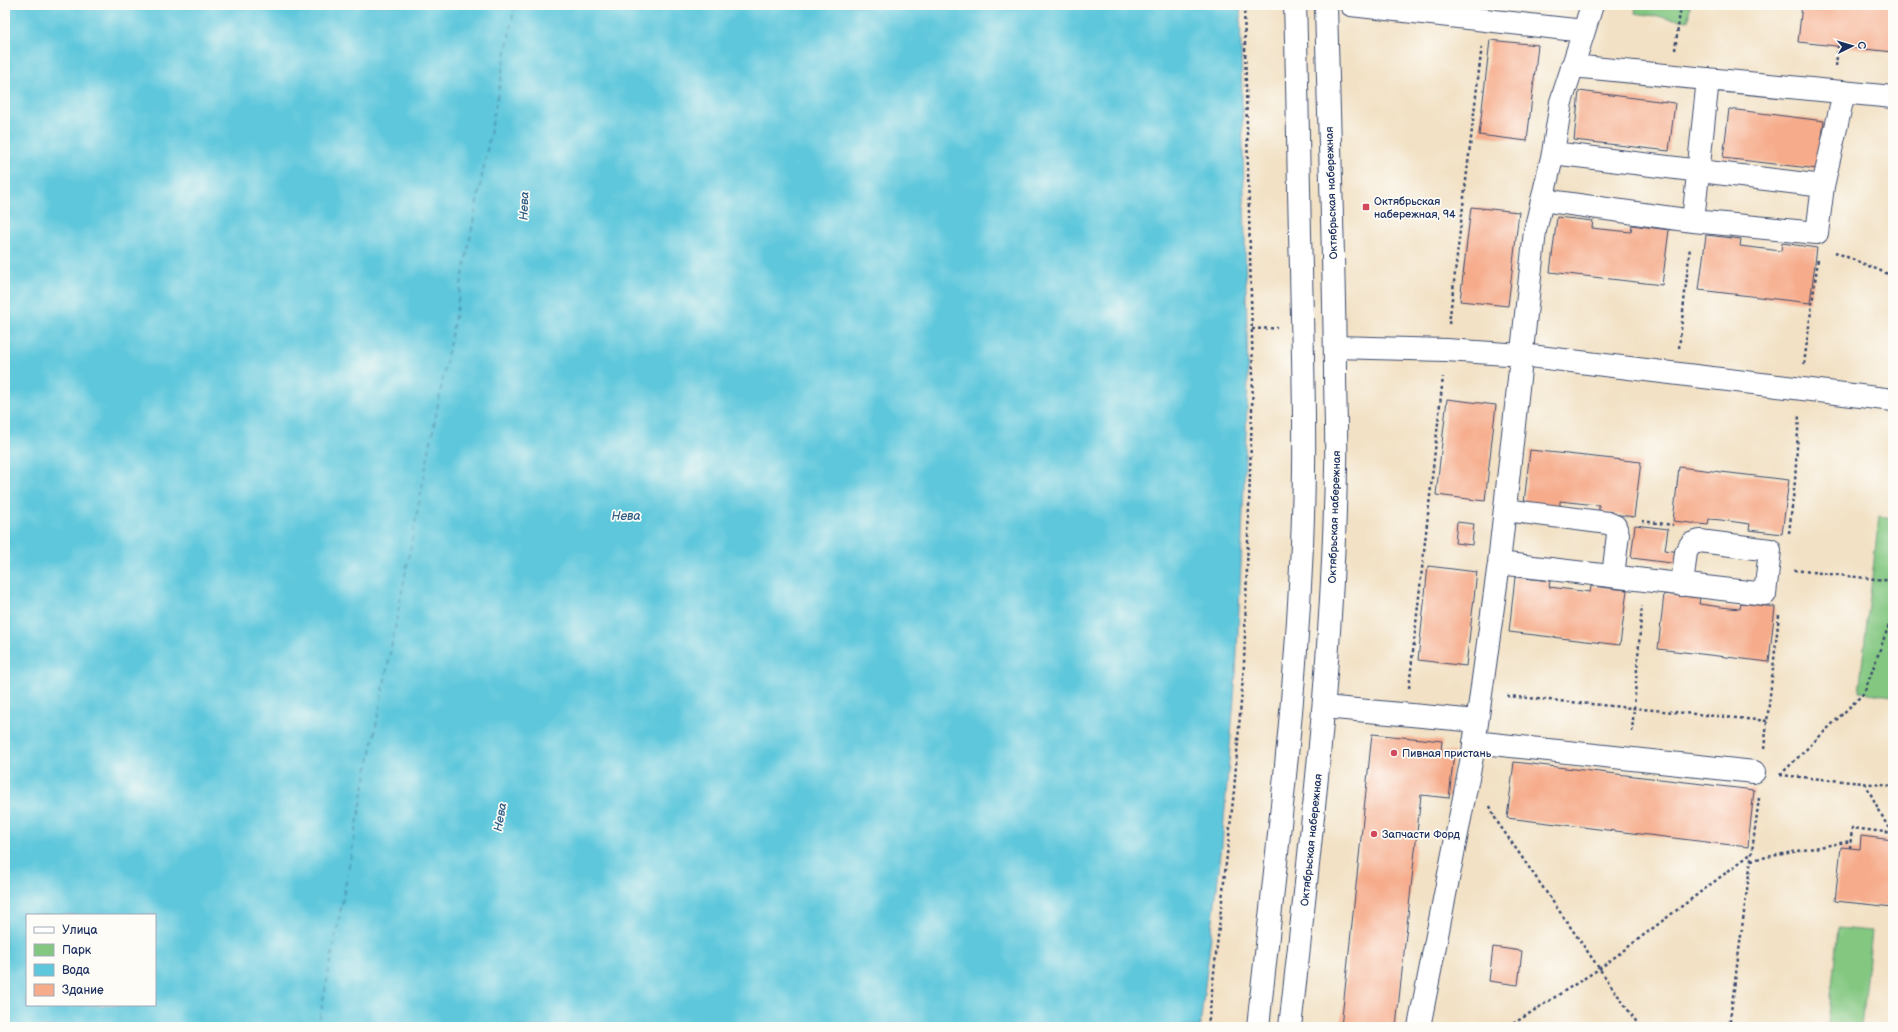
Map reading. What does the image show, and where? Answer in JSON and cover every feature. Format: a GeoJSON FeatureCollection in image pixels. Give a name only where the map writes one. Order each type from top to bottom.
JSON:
{"type":"FeatureCollection","features":[{"type":"Feature","properties":{"kind":"main road"},"geometry":{"type":"LineString","coordinates":[[1258,1027],[1283,790],[1298,627],[1302,530],[1304,469],[1304,372],[1295,5]]}},
{"type":"Feature","properties":{"kind":"main road","name":"Октябрьская набережная"},"geometry":{"type":"LineString","coordinates":[[1290,1027],[1311,846],[1324,707],[1330,624],[1336,466],[1335,347],[1326,5]]}},
{"type":"Feature","properties":{"kind":"main road"},"geometry":{"type":"LineString","coordinates":[[1351,5],[1584,31]]}},
{"type":"Feature","properties":{"kind":"main road"},"geometry":{"type":"LineString","coordinates":[[1419,1027],[1481,693],[1499,563],[1534,232],[1553,153],[1561,102],[1592,5]]}},
{"type":"Feature","properties":{"kind":"main road"},"geometry":{"type":"LineString","coordinates":[[1572,66],[1893,97]]}},
{"type":"Feature","properties":{"kind":"main road"},"geometry":{"type":"LineString","coordinates":[[1693,220],[1708,79]]}},
{"type":"Feature","properties":{"kind":"main road"},"geometry":{"type":"LineString","coordinates":[[1542,200],[1693,220],[1818,240],[1823,186],[1844,92]]}},
{"type":"Feature","properties":{"kind":"main road"},"geometry":{"type":"LineString","coordinates":[[1553,153],[1823,186]]}},
{"type":"Feature","properties":{"kind":"main road"},"geometry":{"type":"LineString","coordinates":[[1335,347],[1446,350],[1522,355],[1893,400]]}},
{"type":"Feature","properties":{"kind":"main road"},"geometry":{"type":"LineString","coordinates":[[1505,510],[1608,523],[1615,526],[1618,534],[1613,576]]}},
{"type":"Feature","properties":{"kind":"main road"},"geometry":{"type":"LineString","coordinates":[[1499,563],[1765,594],[1770,550],[1700,541],[1691,544],[1686,552],[1682,584]]}},
{"type":"Feature","properties":{"kind":"main road"},"geometry":{"type":"LineString","coordinates":[[1324,707],[1475,731],[1630,759],[1758,773]]}},
{"type":"Feature","properties":{"kind":"path"},"geometry":{"type":"LineString","coordinates":[[1208,1027],[1234,791],[1244,664],[1254,378],[1244,5]]}},
{"type":"Feature","properties":{"kind":"path"},"geometry":{"type":"LineString","coordinates":[[1679,20],[1681,5]]}},
{"type":"Feature","properties":{"kind":"path"},"geometry":{"type":"LineString","coordinates":[[1788,538],[1796,481],[1800,389],[1818,240],[1893,276]]}},
{"type":"Feature","properties":{"kind":"path"},"geometry":{"type":"LineString","coordinates":[[1678,354],[1691,244]]}},
{"type":"Feature","properties":{"kind":"path"},"geometry":{"type":"LineString","coordinates":[[1252,329],[1281,328]]}},
{"type":"Feature","properties":{"kind":"path"},"geometry":{"type":"LineString","coordinates":[[1615,526],[1630,519],[1681,526],[1700,541]]}},
{"type":"Feature","properties":{"kind":"path"},"geometry":{"type":"LineString","coordinates":[[1792,570],[1893,581]]}},
{"type":"Feature","properties":{"kind":"path"},"geometry":{"type":"LineString","coordinates":[[1630,759],[1644,580]]}},
{"type":"Feature","properties":{"kind":"path"},"geometry":{"type":"LineString","coordinates":[[1729,1027],[1752,853],[1758,773],[1768,721],[1780,612]]}},
{"type":"Feature","properties":{"kind":"path"},"geometry":{"type":"LineString","coordinates":[[1780,775],[1864,693],[1893,614]]}},
{"type":"Feature","properties":{"kind":"path"},"geometry":{"type":"LineString","coordinates":[[1481,693],[1768,721]]}},
{"type":"Feature","properties":{"kind":"path"},"geometry":{"type":"LineString","coordinates":[[1758,773],[1893,786]]}},
{"type":"Feature","properties":{"kind":"path"},"geometry":{"type":"LineString","coordinates":[[1865,783],[1892,832]]}},
{"type":"Feature","properties":{"kind":"path"},"geometry":{"type":"LineString","coordinates":[[1488,801],[1496,820],[1640,1027]]}},
{"type":"Feature","properties":{"kind":"path"},"geometry":{"type":"LineString","coordinates":[[1850,848],[1852,828],[1892,832]]}},
{"type":"Feature","properties":{"kind":"path"},"geometry":{"type":"LineString","coordinates":[[1751,860],[1851,841]]}},
{"type":"Feature","properties":{"kind":"path"},"geometry":{"type":"LineString","coordinates":[[1508,1027],[1599,969],[1752,853]]}},
{"type":"Feature","properties":{"kind":"green space"},"geometry":{"type":"Polygon","coordinates":[[[1636,5],[1690,5],[1688,21],[1635,13],[1636,5]]]}},
{"type":"Feature","properties":{"kind":"green space"},"geometry":{"type":"Polygon","coordinates":[[[1879,516],[1893,518],[1893,696],[1859,692],[1879,516]]]}},
{"type":"Feature","properties":{"kind":"green space"},"geometry":{"type":"Polygon","coordinates":[[[1838,928],[1872,931],[1862,1027],[1828,1024],[1838,928]]]}},
{"type":"Feature","properties":{"kind":"water","name":"Нева"},"geometry":{"type":"Polygon","coordinates":[[[5,5],[1240,5],[1248,380],[1241,565],[1236,674],[1222,845],[1200,1027],[5,1027],[5,5]]]}},
{"type":"Feature","properties":{"kind":"building"},"geometry":{"type":"Polygon","coordinates":[[[1802,5],[1893,5],[1893,52],[1798,42],[1802,5]]]}},
{"type":"Feature","properties":{"kind":"building"},"geometry":{"type":"Polygon","coordinates":[[[1490,40],[1538,45],[1527,141],[1479,135],[1490,40]]]}},
{"type":"Feature","properties":{"kind":"building"},"geometry":{"type":"Polygon","coordinates":[[[1579,91],[1675,103],[1669,151],[1574,140],[1579,91]]]}},
{"type":"Feature","properties":{"kind":"building"},"geometry":{"type":"Polygon","coordinates":[[[1729,109],[1824,121],[1818,169],[1723,158],[1729,109]]]}},
{"type":"Feature","properties":{"kind":"building"},"geometry":{"type":"Polygon","coordinates":[[[1471,207],[1519,212],[1508,306],[1460,301],[1471,207]]]}},
{"type":"Feature","properties":{"kind":"building"},"geometry":{"type":"Polygon","coordinates":[[[1557,217],[1593,221],[1592,228],[1600,229],[1631,232],[1632,225],[1669,230],[1662,285],[1550,272],[1557,217]]]}},
{"type":"Feature","properties":{"kind":"building"},"geometry":{"type":"Polygon","coordinates":[[[1706,235],[1741,239],[1740,246],[1781,251],[1782,243],[1817,248],[1810,303],[1699,290],[1706,235]]]}},
{"type":"Feature","properties":{"kind":"building"},"geometry":{"type":"Polygon","coordinates":[[[1447,399],[1496,405],[1485,501],[1436,495],[1447,399]]]}},
{"type":"Feature","properties":{"kind":"building"},"geometry":{"type":"Polygon","coordinates":[[[1530,450],[1641,462],[1634,517],[1599,512],[1599,505],[1560,501],[1560,508],[1524,503],[1530,450]]]}},
{"type":"Feature","properties":{"kind":"building"},"geometry":{"type":"Polygon","coordinates":[[[1679,467],[1789,480],[1782,534],[1749,530],[1750,524],[1721,520],[1709,519],[1708,525],[1673,521],[1679,467]]]}},
{"type":"Feature","properties":{"kind":"building"},"geometry":{"type":"Polygon","coordinates":[[[1457,522],[1474,524],[1472,545],[1455,543],[1457,522]]]}},
{"type":"Feature","properties":{"kind":"building"},"geometry":{"type":"Polygon","coordinates":[[[1635,525],[1668,529],[1665,550],[1680,552],[1679,564],[1631,558],[1635,525]]]}},
{"type":"Feature","properties":{"kind":"building"},"geometry":{"type":"Polygon","coordinates":[[[1428,566],[1477,572],[1466,666],[1418,660],[1428,566]]]}},
{"type":"Feature","properties":{"kind":"building"},"geometry":{"type":"Polygon","coordinates":[[[1515,577],[1550,581],[1549,587],[1590,592],[1591,586],[1627,590],[1620,645],[1509,632],[1515,577]]]}},
{"type":"Feature","properties":{"kind":"building"},"geometry":{"type":"Polygon","coordinates":[[[1664,594],[1700,598],[1699,604],[1721,607],[1740,609],[1741,603],[1775,607],[1769,662],[1658,649],[1664,594]]]}},
{"type":"Feature","properties":{"kind":"building"},"geometry":{"type":"Polygon","coordinates":[[[1372,734],[1442,741],[1441,751],[1454,752],[1449,798],[1421,795],[1396,1027],[1341,1027],[1372,734]]]}},
{"type":"Feature","properties":{"kind":"building"},"geometry":{"type":"Polygon","coordinates":[[[1514,762],[1754,790],[1748,847],[1507,818],[1514,762]]]}},
{"type":"Feature","properties":{"kind":"building"},"geometry":{"type":"Polygon","coordinates":[[[1861,836],[1893,840],[1893,907],[1835,901],[1841,847],[1860,849],[1861,836]]]}},
{"type":"Feature","properties":{"kind":"building"},"geometry":{"type":"Polygon","coordinates":[[[1493,947],[1522,951],[1518,985],[1489,981],[1493,947]]]}},
{"type":"Feature","properties":{"kind":"ferry route"},"geometry":{"type":"LineString","coordinates":[[318,1027],[515,5]]}},
{"type":"Feature","properties":{"kind":"place","name":"Октябрьская набережная, 94"},"geometry":{"type":"Point","coordinates":[1366,207]}},
{"type":"Feature","properties":{"kind":"place","name":"Пивная пристань"},"geometry":{"type":"Point","coordinates":[1394,753]}},
{"type":"Feature","properties":{"kind":"place","name":"Запчасти Форд"},"geometry":{"type":"Point","coordinates":[1374,834]}}]}
